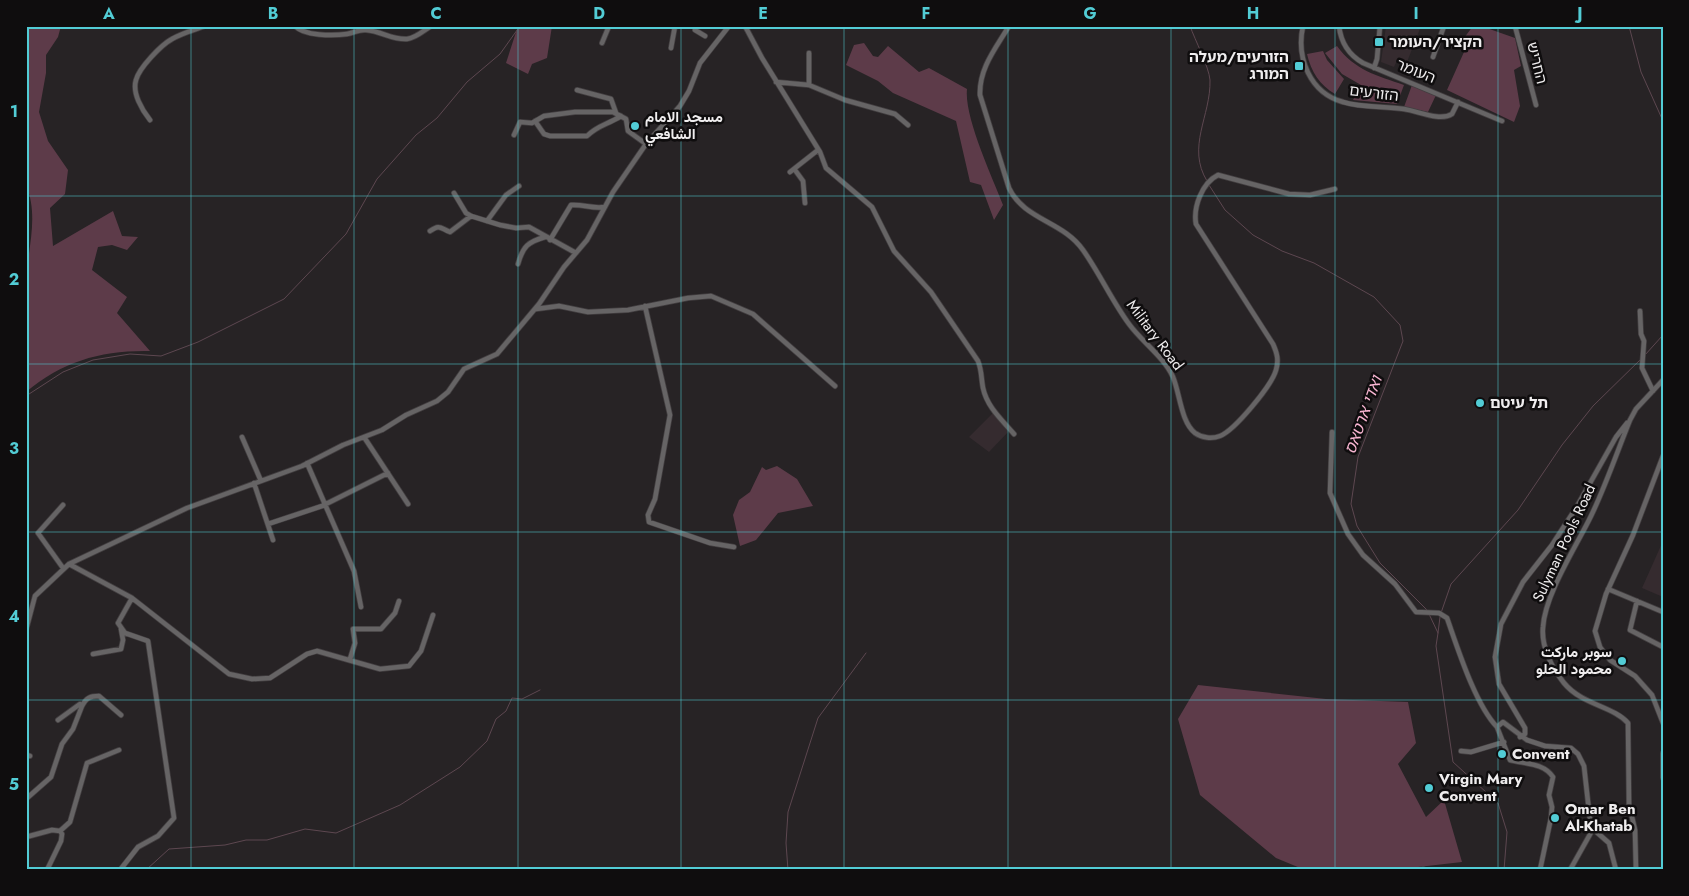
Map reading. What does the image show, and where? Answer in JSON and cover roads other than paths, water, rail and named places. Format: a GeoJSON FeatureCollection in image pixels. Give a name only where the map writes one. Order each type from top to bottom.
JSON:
{"type":"FeatureCollection","features":[{"type":"Feature","properties":{"kind":"street"},"geometry":{"type":"LineString","coordinates":[[150,120],[142,110],[136,90],[135,80],[139,73],[154,53],[171,39],[205,26]]}},
{"type":"Feature","properties":{"kind":"street"},"geometry":{"type":"LineString","coordinates":[[295,26],[307,34],[347,34],[363,29],[380,32],[388,37],[406,39],[414,38],[431,26]]}},
{"type":"Feature","properties":{"kind":"street"},"geometry":{"type":"LineString","coordinates":[[602,43],[609,26]]}},
{"type":"Feature","properties":{"kind":"street"},"geometry":{"type":"LineString","coordinates":[[671,48],[675,26]]}},
{"type":"Feature","properties":{"kind":"street"},"geometry":{"type":"LineString","coordinates":[[697,26],[695,30],[705,36]]}},
{"type":"Feature","properties":{"kind":"street"},"geometry":{"type":"LineString","coordinates":[[26,630],[35,596],[69,564],[221,493],[307,463],[437,401],[448,392],[464,369],[474,362],[497,354],[503,349],[587,240],[604,207],[646,144],[680,106],[689,91],[700,63],[729,26]]}},
{"type":"Feature","properties":{"kind":"street"},"geometry":{"type":"LineString","coordinates":[[745,26],[776,82],[818,150],[826,168],[872,207],[894,251],[931,292],[978,361],[982,372],[983,389],[992,410],[1014,434]]}},
{"type":"Feature","properties":{"kind":"street","name":"Military Road"},"geometry":{"type":"LineString","coordinates":[[1009,26],[984,67],[980,94],[1013,197],[1024,209],[1057,226],[1079,244],[1130,325],[1171,374],[1186,421],[1194,432],[1200,436],[1214,438],[1232,429],[1274,376],[1277,358],[1273,344],[1196,224],[1195,209],[1201,194],[1218,175],[1289,194],[1310,195],[1335,189]]}},
{"type":"Feature","properties":{"kind":"street","name":"הזורעים"},"geometry":{"type":"LineString","coordinates":[[1303,26],[1301,52],[1306,71],[1318,87],[1334,99],[1354,104],[1408,110],[1442,117],[1452,114],[1458,102]]}},
{"type":"Feature","properties":{"kind":"street","name":"העומר"},"geometry":{"type":"LineString","coordinates":[[1339,26],[1340,36],[1348,52],[1355,58],[1374,68],[1502,121]]}},
{"type":"Feature","properties":{"kind":"street"},"geometry":{"type":"LineString","coordinates":[[1374,68],[1377,59],[1380,26]]}},
{"type":"Feature","properties":{"kind":"street"},"geometry":{"type":"LineString","coordinates":[[1433,57],[1444,26]]}},
{"type":"Feature","properties":{"kind":"street","name":"החריש"},"geometry":{"type":"LineString","coordinates":[[1515,26],[1536,105]]}},
{"type":"Feature","properties":{"kind":"street"},"geometry":{"type":"LineString","coordinates":[[809,53],[809,85]]}},
{"type":"Feature","properties":{"kind":"street"},"geometry":{"type":"LineString","coordinates":[[776,82],[809,85],[845,100],[895,114],[908,125]]}},
{"type":"Feature","properties":{"kind":"street"},"geometry":{"type":"LineString","coordinates":[[577,90],[611,98],[618,115]]}},
{"type":"Feature","properties":{"kind":"street"},"geometry":{"type":"LineString","coordinates":[[514,135],[520,122],[535,121],[544,116],[575,112],[618,115],[626,119],[628,131],[646,144]]}},
{"type":"Feature","properties":{"kind":"street"},"geometry":{"type":"LineString","coordinates":[[535,121],[544,134],[550,136],[587,136],[597,126],[608,125],[618,115]]}},
{"type":"Feature","properties":{"kind":"street"},"geometry":{"type":"LineString","coordinates":[[805,203],[802,181],[792,171],[818,150]]}},
{"type":"Feature","properties":{"kind":"street"},"geometry":{"type":"LineString","coordinates":[[487,222],[506,195],[520,186]]}},
{"type":"Feature","properties":{"kind":"street"},"geometry":{"type":"LineString","coordinates":[[454,193],[466,213],[471,216],[487,222],[516,228],[529,227],[576,253]]}},
{"type":"Feature","properties":{"kind":"street"},"geometry":{"type":"LineString","coordinates":[[550,240],[572,205],[595,209],[604,207]]}},
{"type":"Feature","properties":{"kind":"street"},"geometry":{"type":"LineString","coordinates":[[430,231],[436,226],[441,226],[450,232],[471,216]]}},
{"type":"Feature","properties":{"kind":"street"},"geometry":{"type":"LineString","coordinates":[[518,264],[522,250],[527,243],[545,236]]}},
{"type":"Feature","properties":{"kind":"street"},"geometry":{"type":"LineString","coordinates":[[536,308],[560,306],[588,312],[628,310],[688,298],[712,296],[753,314],[835,386]]}},
{"type":"Feature","properties":{"kind":"street"},"geometry":{"type":"LineString","coordinates":[[646,306],[670,415],[655,499],[648,515],[649,522],[710,543],[734,547]]}},
{"type":"Feature","properties":{"kind":"street"},"geometry":{"type":"LineString","coordinates":[[1640,311],[1641,334],[1644,341],[1642,368],[1652,391]]}},
{"type":"Feature","properties":{"kind":"street","name":"Sulyman Pools Road"},"geometry":{"type":"LineString","coordinates":[[1636,870],[1635,830],[1629,804],[1627,765],[1628,723],[1623,718],[1581,698],[1565,685],[1544,647],[1542,629],[1551,598],[1591,516],[1630,420],[1663,380]]}},
{"type":"Feature","properties":{"kind":"street"},"geometry":{"type":"LineString","coordinates":[[1520,737],[1525,734],[1525,728],[1499,684],[1495,657],[1501,624],[1523,582],[1552,545],[1576,508],[1616,437],[1630,420]]}},
{"type":"Feature","properties":{"kind":"street"},"geometry":{"type":"LineString","coordinates":[[1332,432],[1330,493],[1348,534],[1363,555],[1395,584],[1416,612],[1439,613],[1447,618],[1479,696],[1489,718],[1497,727],[1510,760],[1532,764],[1549,771],[1553,777],[1549,798],[1552,808],[1540,870]]}},
{"type":"Feature","properties":{"kind":"street"},"geometry":{"type":"LineString","coordinates":[[242,437],[261,480]]}},
{"type":"Feature","properties":{"kind":"street"},"geometry":{"type":"LineString","coordinates":[[364,437],[408,504]]}},
{"type":"Feature","properties":{"kind":"street"},"geometry":{"type":"LineString","coordinates":[[1663,456],[1633,535],[1608,589],[1595,627],[1596,636],[1610,660],[1644,683],[1652,695],[1663,723]]}},
{"type":"Feature","properties":{"kind":"street"},"geometry":{"type":"LineString","coordinates":[[307,463],[354,571],[361,607]]}},
{"type":"Feature","properties":{"kind":"street"},"geometry":{"type":"LineString","coordinates":[[268,524],[324,504],[388,473]]}},
{"type":"Feature","properties":{"kind":"street"},"geometry":{"type":"LineString","coordinates":[[254,483],[273,540]]}},
{"type":"Feature","properties":{"kind":"street"},"geometry":{"type":"LineString","coordinates":[[63,505],[38,533],[63,568]]}},
{"type":"Feature","properties":{"kind":"street"},"geometry":{"type":"LineString","coordinates":[[69,564],[132,598],[229,674],[252,679],[270,678],[307,654],[317,651],[380,669],[409,666],[421,651],[433,615]]}},
{"type":"Feature","properties":{"kind":"street"},"geometry":{"type":"LineString","coordinates":[[1608,589],[1663,612]]}},
{"type":"Feature","properties":{"kind":"street"},"geometry":{"type":"LineString","coordinates":[[93,654],[120,650],[123,640],[118,623],[132,598]]}},
{"type":"Feature","properties":{"kind":"street"},"geometry":{"type":"LineString","coordinates":[[350,659],[355,643],[353,630],[381,629],[395,613],[399,601]]}},
{"type":"Feature","properties":{"kind":"street"},"geometry":{"type":"LineString","coordinates":[[1637,601],[1630,630],[1663,647]]}},
{"type":"Feature","properties":{"kind":"street"},"geometry":{"type":"LineString","coordinates":[[120,870],[138,847],[158,836],[174,818],[148,641],[121,629]]}},
{"type":"Feature","properties":{"kind":"street"},"geometry":{"type":"LineString","coordinates":[[26,799],[51,777],[62,744],[73,729],[85,700],[92,696],[99,696],[121,715]]}},
{"type":"Feature","properties":{"kind":"street"},"geometry":{"type":"LineString","coordinates":[[58,720],[80,704],[82,706]]}},
{"type":"Feature","properties":{"kind":"street"},"geometry":{"type":"LineString","coordinates":[[1497,727],[1503,722],[1520,737],[1545,746],[1563,749],[1571,748],[1578,754],[1584,766],[1590,820],[1593,829],[1609,843],[1616,870]]}},
{"type":"Feature","properties":{"kind":"street"},"geometry":{"type":"LineString","coordinates":[[1461,751],[1471,752],[1504,742]]}},
{"type":"Feature","properties":{"kind":"street"},"geometry":{"type":"LineString","coordinates":[[26,837],[52,830],[60,831],[70,822],[88,763],[119,750]]}},
{"type":"Feature","properties":{"kind":"street"},"geometry":{"type":"LineString","coordinates":[[1663,753],[1663,778]]}},
{"type":"Feature","properties":{"kind":"street"},"geometry":{"type":"LineString","coordinates":[[1570,870],[1593,829]]}},
{"type":"Feature","properties":{"kind":"street"},"geometry":{"type":"LineString","coordinates":[[47,870],[62,838],[60,831]]}},
{"type":"Feature","properties":{"kind":"waterway"},"geometry":{"type":"LineString","coordinates":[[26,396],[63,372],[93,360],[130,354],[161,356],[198,342],[284,299],[346,234],[377,179],[416,135],[437,118],[467,82],[500,54],[520,26]]}},
{"type":"Feature","properties":{"kind":"waterway","name":"ואדי ארטאס"},"geometry":{"type":"LineString","coordinates":[[1190,26],[1205,61],[1210,80],[1199,144],[1201,168],[1207,181]]}},
{"type":"Feature","properties":{"kind":"waterway"},"geometry":{"type":"LineString","coordinates":[[1629,26],[1641,72],[1663,121]]}},
{"type":"Feature","properties":{"kind":"waterway","name":"ואדי ארטאס"},"geometry":{"type":"LineString","coordinates":[[1209,185],[1225,210],[1253,235],[1282,251],[1314,263],[1374,297],[1400,325],[1403,341],[1358,457],[1351,504],[1357,526],[1380,563],[1427,610]]}},
{"type":"Feature","properties":{"kind":"waterway"},"geometry":{"type":"LineString","coordinates":[[1645,355],[1663,335]]}},
{"type":"Feature","properties":{"kind":"waterway"},"geometry":{"type":"LineString","coordinates":[[1441,613],[1451,584],[1518,510],[1562,445],[1593,406],[1641,359]]}},
{"type":"Feature","properties":{"kind":"waterway","name":"ואדי ארטאס"},"geometry":{"type":"LineString","coordinates":[[1429,614],[1438,633],[1436,646],[1453,762],[1498,803],[1507,832],[1504,870]]}},
{"type":"Feature","properties":{"kind":"waterway"},"geometry":{"type":"LineString","coordinates":[[1438,633],[1440,617]]}},
{"type":"Feature","properties":{"kind":"waterway"},"geometry":{"type":"LineString","coordinates":[[788,870],[786,843],[788,812],[818,718],[866,653]]}},
{"type":"Feature","properties":{"kind":"waterway"},"geometry":{"type":"LineString","coordinates":[[146,870],[169,849],[225,845],[246,840],[267,840],[305,829],[336,833],[400,805],[460,767],[487,741],[496,719],[506,711],[512,698],[522,699],[540,690]]}},
{"type":"Feature","properties":{"kind":"place","name":"הקציר/העומר"},"geometry":{"type":"Point","coordinates":[1379,42]}},
{"type":"Feature","properties":{"kind":"place","name":"הזורעים/מעלה המורג"},"geometry":{"type":"Point","coordinates":[1299,66]}},
{"type":"Feature","properties":{"kind":"place","name":"مسجد الامام الشافعي"},"geometry":{"type":"Point","coordinates":[635,126]}},
{"type":"Feature","properties":{"kind":"place","name":"תל עיטם"},"geometry":{"type":"Point","coordinates":[1480,403]}},
{"type":"Feature","properties":{"kind":"place","name":"سوبر ماركت محمود الحلو"},"geometry":{"type":"Point","coordinates":[1622,661]}},
{"type":"Feature","properties":{"kind":"place","name":"Convent"},"geometry":{"type":"Point","coordinates":[1502,754]}},
{"type":"Feature","properties":{"kind":"place","name":"Virgin Mary Convent"},"geometry":{"type":"Point","coordinates":[1429,788]}},
{"type":"Feature","properties":{"kind":"place","name":"Omar Ben Al-Khatab"},"geometry":{"type":"Point","coordinates":[1555,818]}}]}
